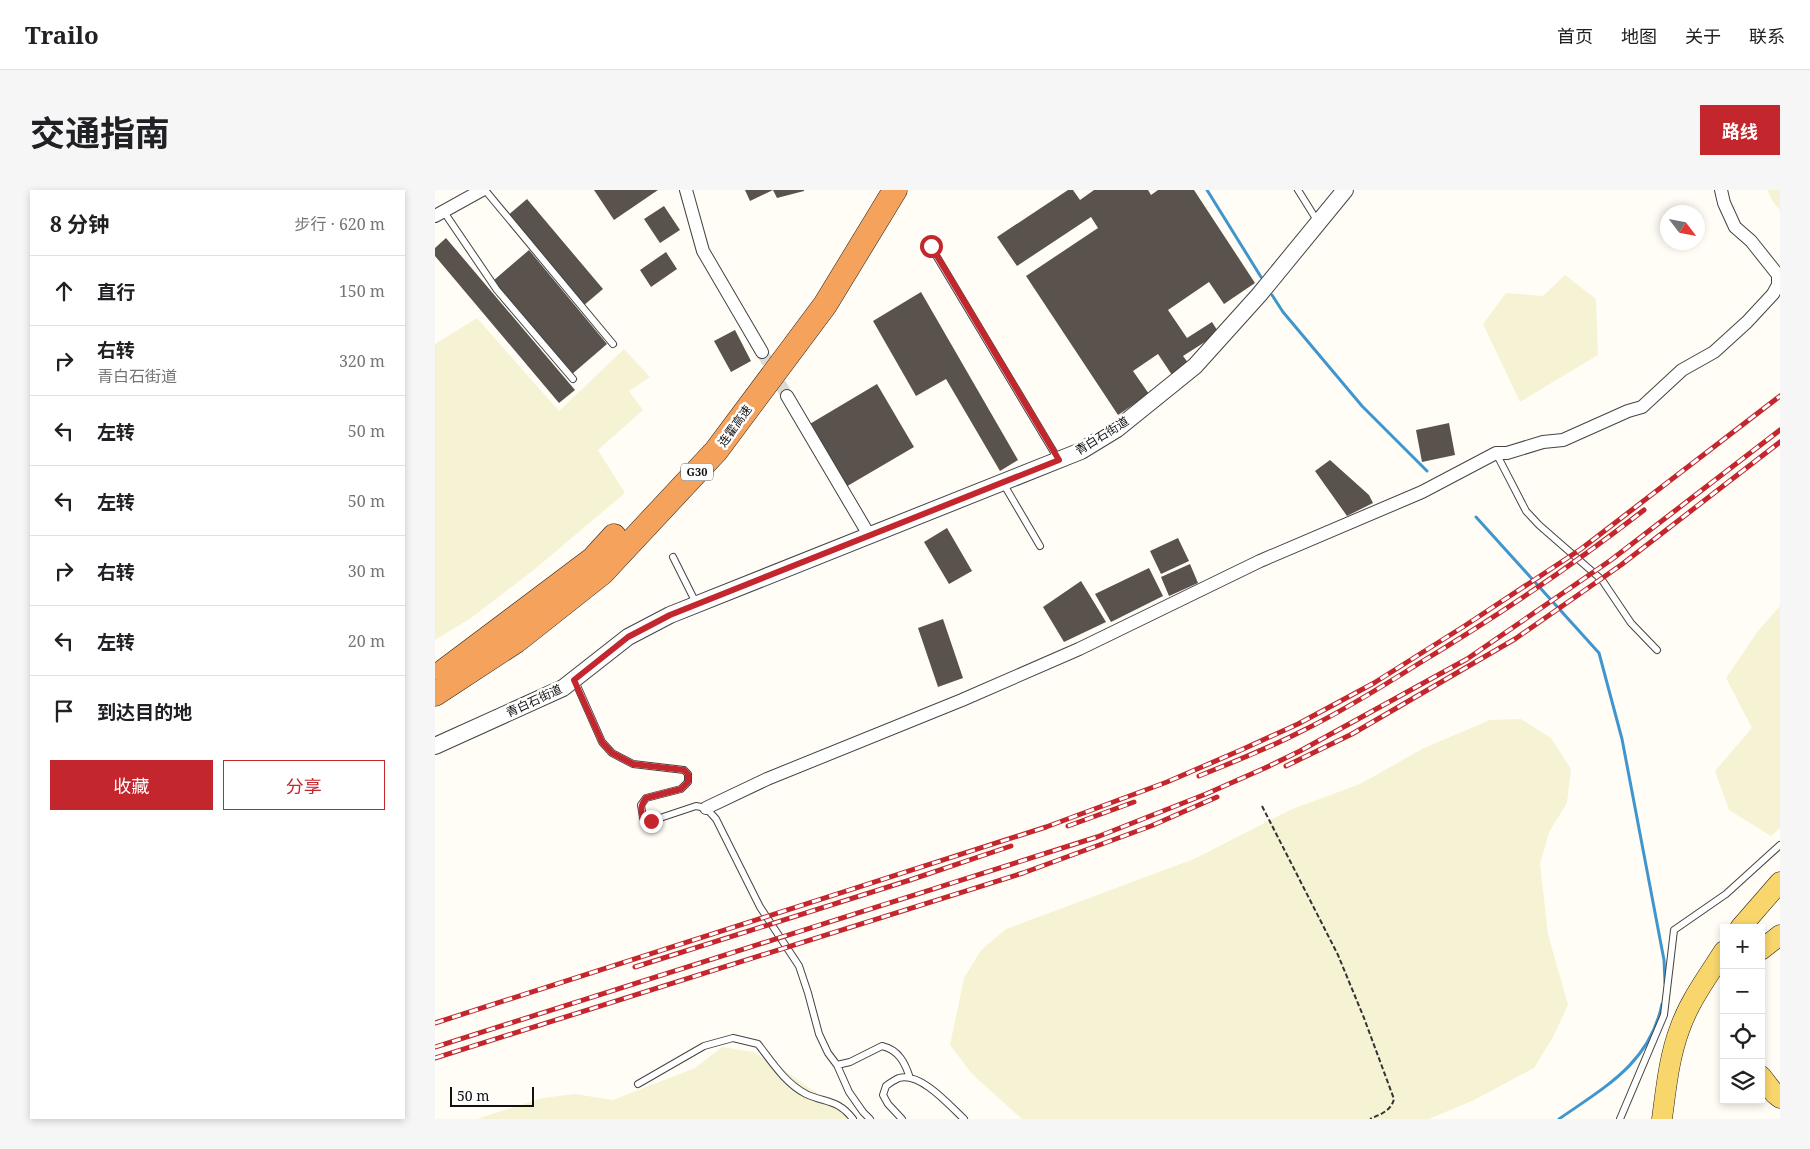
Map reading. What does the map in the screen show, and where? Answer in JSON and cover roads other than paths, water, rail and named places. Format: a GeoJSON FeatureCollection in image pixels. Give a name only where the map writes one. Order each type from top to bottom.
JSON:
{"type":"FeatureCollection","features":[{"type":"Feature","properties":{"kind":"highway","name":"连霍高速"},"geometry":{"type":"LineString","coordinates":[[435,678],[593,559],[707,439],[814,294],[877,190]]}},
{"type":"Feature","properties":{"kind":"highway","name":"连霍高速"},"geometry":{"type":"LineString","coordinates":[[435,694],[516,641],[602,573],[716,451],[825,305],[895,190]]}},
{"type":"Feature","properties":{"kind":"main road"},"geometry":{"type":"LineString","coordinates":[[1743,924],[1780,882]]}},
{"type":"Feature","properties":{"kind":"main road"},"geometry":{"type":"LineString","coordinates":[[1765,947],[1780,935]]}},
{"type":"Feature","properties":{"kind":"main road"},"geometry":{"type":"LineString","coordinates":[[1662,1119],[1673,1053],[1680,1028],[1697,992],[1720,957]]}},
{"type":"Feature","properties":{"kind":"main road"},"geometry":{"type":"LineString","coordinates":[[1765,1081],[1780,1098]]}},
{"type":"Feature","properties":{"kind":"street"},"geometry":{"type":"LineString","coordinates":[[439,214],[483,190]]}},
{"type":"Feature","properties":{"kind":"street"},"geometry":{"type":"LineString","coordinates":[[686,190],[703,251],[762,352]]}},
{"type":"Feature","properties":{"kind":"street","name":"青白石街道"},"geometry":{"type":"LineString","coordinates":[[435,746],[563,688],[628,637],[670,615],[1081,451],[1117,429],[1195,366],[1259,295],[1345,190]]}},
{"type":"Feature","properties":{"kind":"street"},"geometry":{"type":"LineString","coordinates":[[707,808],[767,779],[962,700],[1079,649],[1259,561],[1422,492],[1495,453],[1507,453],[1543,442],[1563,440],[1628,411],[1642,407],[1682,370],[1714,352],[1767,302],[1778,285],[1778,275],[1751,241],[1735,227],[1724,203],[1721,190]]}},
{"type":"Feature","properties":{"kind":"street"},"geometry":{"type":"LineString","coordinates":[[787,396],[869,535]]}},
{"type":"Feature","properties":{"kind":"lane"},"geometry":{"type":"LineString","coordinates":[[483,190],[613,344]]}},
{"type":"Feature","properties":{"kind":"lane"},"geometry":{"type":"LineString","coordinates":[[1298,190],[1319,223]]}},
{"type":"Feature","properties":{"kind":"lane"},"geometry":{"type":"LineString","coordinates":[[439,214],[497,290],[573,379]]}},
{"type":"Feature","properties":{"kind":"lane"},"geometry":{"type":"LineString","coordinates":[[931,246],[1059,460]]}},
{"type":"Feature","properties":{"kind":"lane"},"geometry":{"type":"LineString","coordinates":[[1495,453],[1525,511],[1602,580],[1631,623],[1657,650]]}},
{"type":"Feature","properties":{"kind":"lane"},"geometry":{"type":"LineString","coordinates":[[1002,482],[1040,546]]}},
{"type":"Feature","properties":{"kind":"lane"},"geometry":{"type":"LineString","coordinates":[[673,558],[696,604]]}},
{"type":"Feature","properties":{"kind":"lane"},"geometry":{"type":"LineString","coordinates":[[574,680],[602,742],[612,753],[633,764],[684,770],[688,774],[688,782],[681,789],[646,798],[641,805],[643,818],[651,821],[696,806],[707,808],[716,819],[760,907],[799,966],[819,1034],[828,1053],[837,1066],[849,1092],[870,1119]]}},
{"type":"Feature","properties":{"kind":"lane"},"geometry":{"type":"LineString","coordinates":[[1620,1119],[1664,1015],[1674,930],[1726,894],[1780,845]]}},
{"type":"Feature","properties":{"kind":"lane"},"geometry":{"type":"LineString","coordinates":[[638,1084],[704,1046],[733,1038],[758,1044],[777,1069],[792,1084],[807,1094],[836,1102],[853,1119]]}},
{"type":"Feature","properties":{"kind":"lane"},"geometry":{"type":"LineString","coordinates":[[837,1066],[850,1062],[882,1046],[898,1054],[905,1063],[910,1078]]}},
{"type":"Feature","properties":{"kind":"lane"},"geometry":{"type":"LineString","coordinates":[[902,1119],[883,1095],[886,1086],[901,1078],[910,1078],[935,1090],[964,1119]]}},
{"type":"Feature","properties":{"kind":"waterway"},"geometry":{"type":"LineString","coordinates":[[1207,190],[1261,277]]}},
{"type":"Feature","properties":{"kind":"waterway"},"geometry":{"type":"LineString","coordinates":[[1272,295],[1283,312],[1362,406],[1427,471]]}},
{"type":"Feature","properties":{"kind":"waterway"},"geometry":{"type":"LineString","coordinates":[[1476,517],[1599,653],[1622,739],[1664,960],[1665,983]]}},
{"type":"Feature","properties":{"kind":"waterway"},"geometry":{"type":"LineString","coordinates":[[1559,1119],[1609,1084],[1636,1058],[1656,1025],[1662,1004]]}},
{"type":"Feature","properties":{"kind":"tunnel"},"geometry":{"type":"LineString","coordinates":[[762,352],[787,396]]}},
{"type":"Feature","properties":{"kind":"railway"},"geometry":{"type":"LineString","coordinates":[[435,1023],[1046,827],[1167,782],[1298,724],[1374,683],[1581,549],[1780,396]]}},
{"type":"Feature","properties":{"kind":"railway"},"geometry":{"type":"LineString","coordinates":[[435,1047],[1097,837],[1206,794],[1265,768],[1300,751],[1467,659],[1611,560],[1780,430]]}},
{"type":"Feature","properties":{"kind":"railway"},"geometry":{"type":"LineString","coordinates":[[1286,766],[1352,734],[1515,639],[1621,565],[1780,442]]}},
{"type":"Feature","properties":{"kind":"railway"},"geometry":{"type":"LineString","coordinates":[[1199,776],[1288,738],[1375,691],[1533,590],[1644,510]]}},
{"type":"Feature","properties":{"kind":"railway"},"geometry":{"type":"LineString","coordinates":[[435,1058],[1023,873],[1151,826],[1217,797]]}},
{"type":"Feature","properties":{"kind":"railway"},"geometry":{"type":"LineString","coordinates":[[1068,826],[1134,802]]}},
{"type":"Feature","properties":{"kind":"railway"},"geometry":{"type":"LineString","coordinates":[[635,967],[1011,846]]}}]}
